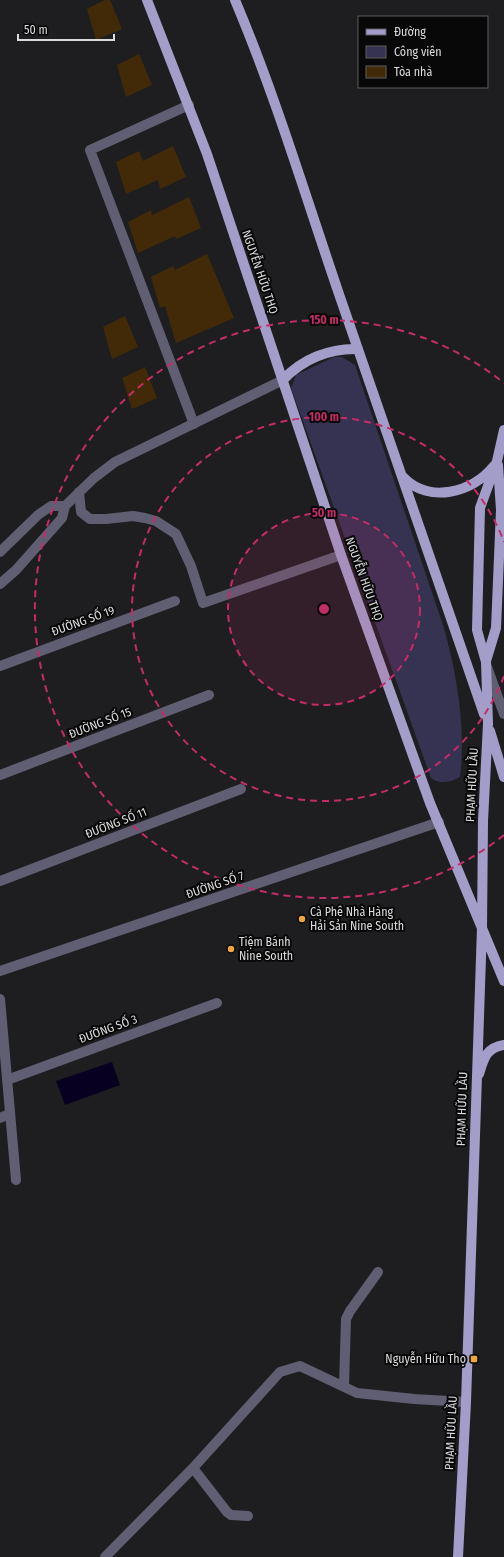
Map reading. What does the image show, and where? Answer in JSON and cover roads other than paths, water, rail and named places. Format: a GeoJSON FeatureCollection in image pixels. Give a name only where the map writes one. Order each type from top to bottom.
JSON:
{"type":"FeatureCollection","features":[{"type":"Feature","properties":{"kind":"main road","name":"NGUYỄN HỮU THỌ"},"geometry":{"type":"LineString","coordinates":[[148,0],[189,105],[341,555],[430,803],[504,981]]}},
{"type":"Feature","properties":{"kind":"main road"},"geometry":{"type":"LineString","coordinates":[[235,0],[266,74],[358,349],[488,724],[504,777]]}},
{"type":"Feature","properties":{"kind":"main road"},"geometry":{"type":"LineString","coordinates":[[283,380],[300,365],[315,357],[330,351],[358,349]]}},
{"type":"Feature","properties":{"kind":"main road","name":"PHẠM HỮU LẦU"},"geometry":{"type":"LineString","coordinates":[[458,1557],[466,1402],[475,1086],[482,928],[483,821],[488,724],[486,662],[477,630],[480,508],[497,461],[504,430]]}},
{"type":"Feature","properties":{"kind":"main road"},"geometry":{"type":"LineString","coordinates":[[402,476],[409,484],[419,490],[432,493],[445,492],[469,487],[478,482],[489,472],[497,461]]}},
{"type":"Feature","properties":{"kind":"main road","name":"PHẠM HỮU LẦU"},"geometry":{"type":"LineString","coordinates":[[486,662],[496,628],[501,510],[497,461]]}},
{"type":"Feature","properties":{"kind":"main road"},"geometry":{"type":"LineString","coordinates":[[475,1086],[485,1056],[495,1046],[504,1045]]}},
{"type":"Feature","properties":{"kind":"street"},"geometry":{"type":"LineString","coordinates":[[189,105],[90,150],[194,424]]}},
{"type":"Feature","properties":{"kind":"street"},"geometry":{"type":"LineString","coordinates":[[0,584],[16,570],[62,518],[65,506],[79,492],[115,462],[283,380]]}},
{"type":"Feature","properties":{"kind":"street"},"geometry":{"type":"LineString","coordinates":[[79,492],[81,512],[90,518],[106,519],[133,516],[156,521],[176,534],[191,566],[203,603],[341,555]]}},
{"type":"Feature","properties":{"kind":"street"},"geometry":{"type":"LineString","coordinates":[[0,552],[38,515],[51,506],[65,506]]}},
{"type":"Feature","properties":{"kind":"street","name":"ĐƯỜNG SỐ 19"},"geometry":{"type":"LineString","coordinates":[[0,666],[175,601]]}},
{"type":"Feature","properties":{"kind":"street"},"geometry":{"type":"LineString","coordinates":[[486,662],[504,714]]}},
{"type":"Feature","properties":{"kind":"street","name":"ĐƯỜNG SỐ 15"},"geometry":{"type":"LineString","coordinates":[[0,775],[209,695]]}},
{"type":"Feature","properties":{"kind":"street","name":"ĐƯỜNG SỐ 11"},"geometry":{"type":"LineString","coordinates":[[0,881],[241,789]]}},
{"type":"Feature","properties":{"kind":"street","name":"ĐƯỜNG SỐ 7"},"geometry":{"type":"LineString","coordinates":[[0,971],[439,822]]}},
{"type":"Feature","properties":{"kind":"street"},"geometry":{"type":"LineString","coordinates":[[0,999],[7,1080],[5,1116],[16,1180]]}},
{"type":"Feature","properties":{"kind":"street","name":"ĐƯỜNG SỐ 3"},"geometry":{"type":"LineString","coordinates":[[7,1080],[217,1003]]}},
{"type":"Feature","properties":{"kind":"street"},"geometry":{"type":"LineString","coordinates":[[344,1386],[346,1319],[378,1272]]}},
{"type":"Feature","properties":{"kind":"street"},"geometry":{"type":"LineString","coordinates":[[104,1557],[193,1468],[280,1372],[300,1366],[358,1393],[414,1399],[466,1402]]}},
{"type":"Feature","properties":{"kind":"street"},"geometry":{"type":"LineString","coordinates":[[193,1468],[226,1512],[231,1515],[248,1516]]}},
{"type":"Feature","properties":{"kind":"place","name":"Cà Phê Nhà Hàng Hải Sản Nine South"},"geometry":{"type":"Point","coordinates":[302,919]}},
{"type":"Feature","properties":{"kind":"place","name":"Tiệm Bánh Nine South"},"geometry":{"type":"Point","coordinates":[231,949]}},
{"type":"Feature","properties":{"kind":"place","name":"Nguyễn Hữu Thọ"},"geometry":{"type":"Point","coordinates":[474,1359]}}]}
